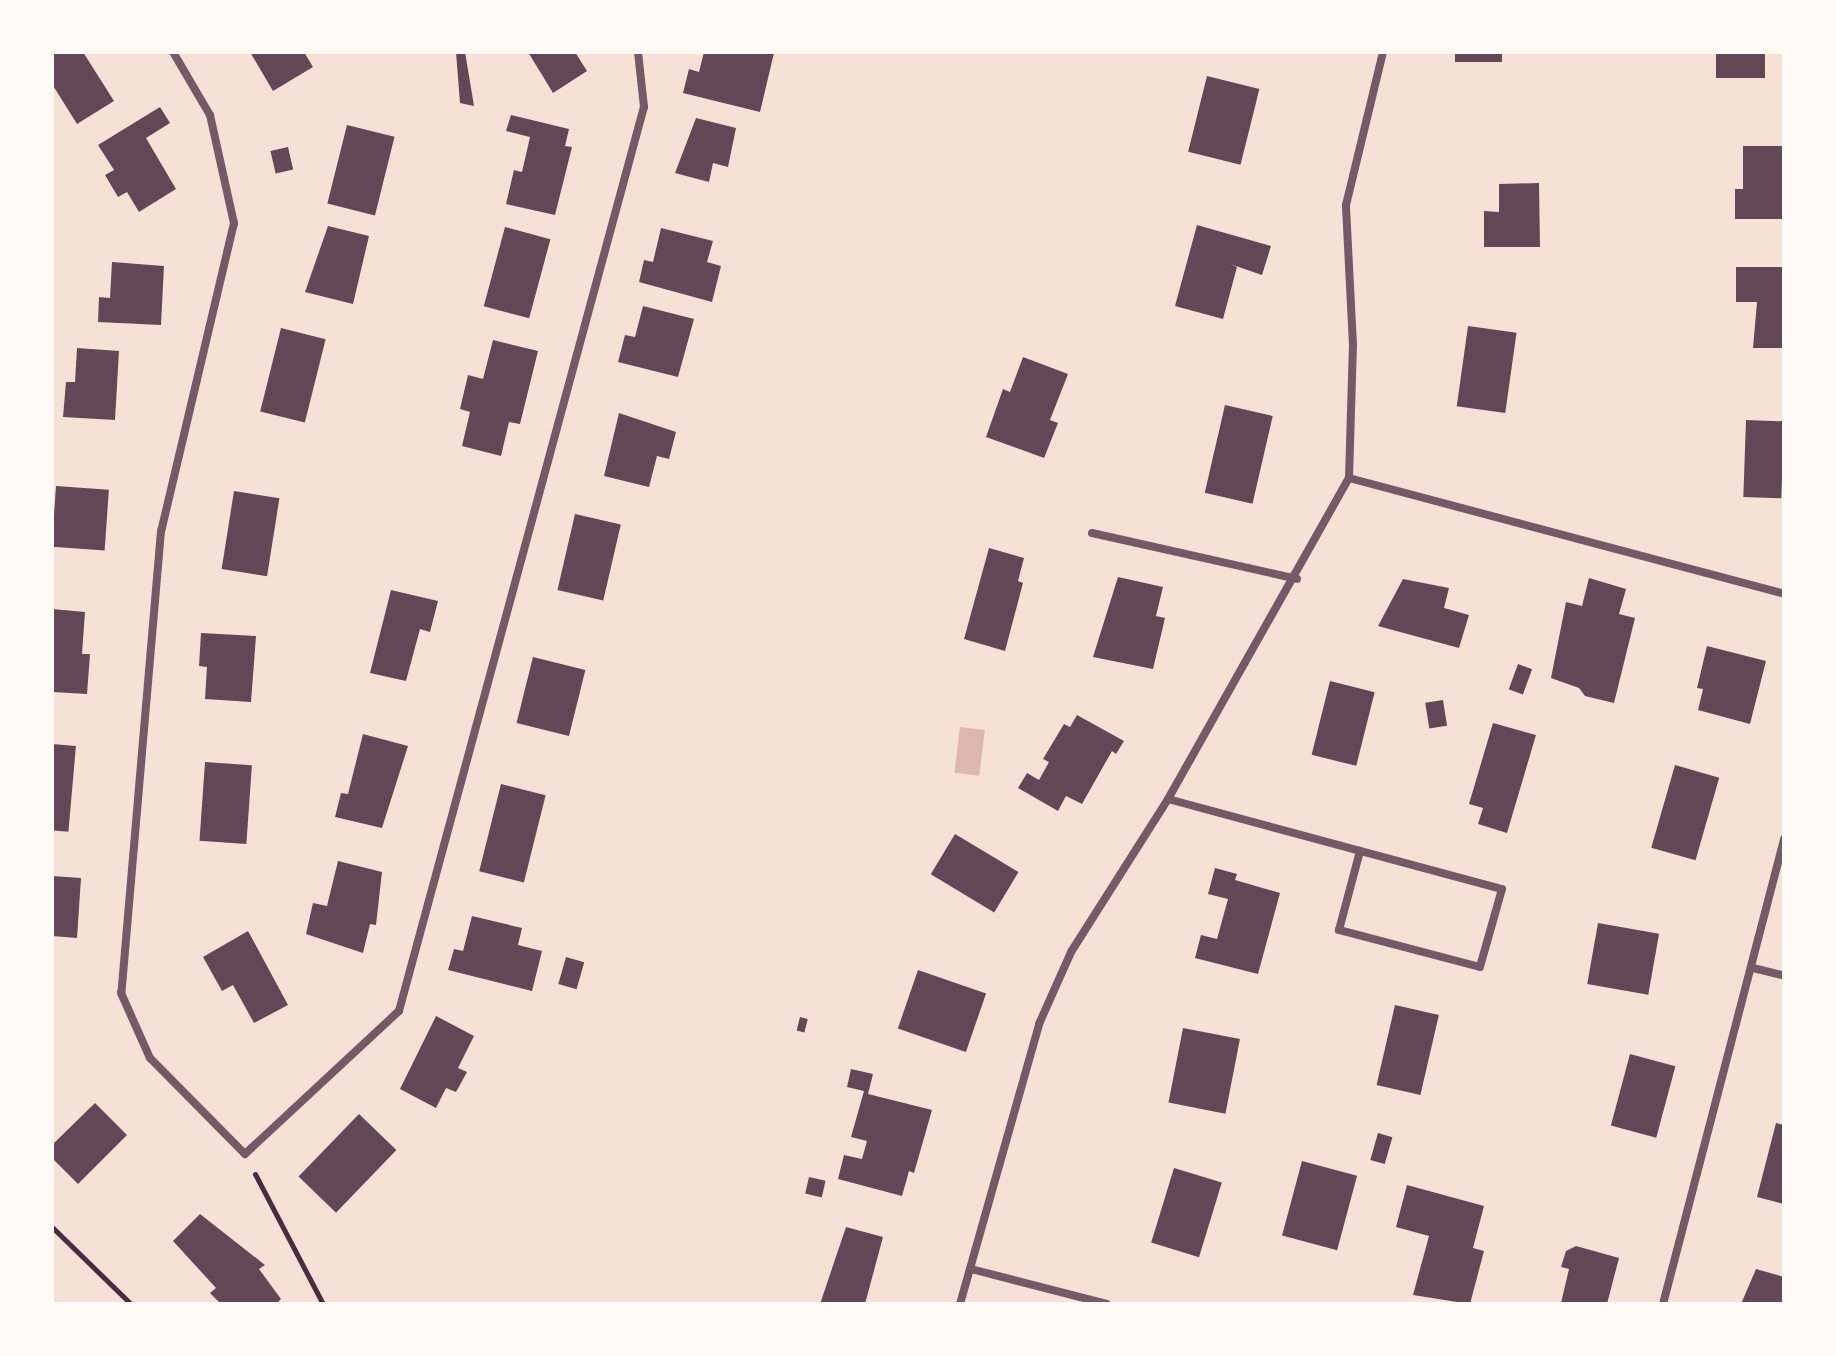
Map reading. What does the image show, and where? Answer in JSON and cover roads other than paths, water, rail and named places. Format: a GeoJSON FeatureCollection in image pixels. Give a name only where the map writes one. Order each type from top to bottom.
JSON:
{"type":"FeatureCollection","features":[{"type":"Feature","properties":{"kind":"street"},"geometry":{"type":"LineString","coordinates":[[173,52],[210,115],[234,223],[161,531],[121,993],[150,1058],[245,1154],[399,1011],[644,107],[638,52]]}},
{"type":"Feature","properties":{"kind":"street"},"geometry":{"type":"LineString","coordinates":[[960,1304],[1039,1024],[1071,952],[1168,799],[1297,579],[1349,478],[1353,345],[1346,205],[1383,52]]}},
{"type":"Feature","properties":{"kind":"street"},"geometry":{"type":"LineString","coordinates":[[1349,478],[1784,594]]}},
{"type":"Feature","properties":{"kind":"street"},"geometry":{"type":"LineString","coordinates":[[1092,533],[1297,579]]}},
{"type":"Feature","properties":{"kind":"street"},"geometry":{"type":"LineString","coordinates":[[1168,799],[1502,889],[1480,967],[1339,930],[1360,851]]}},
{"type":"Feature","properties":{"kind":"street"},"geometry":{"type":"LineString","coordinates":[[1663,1304],[1753,968],[1784,838]]}},
{"type":"Feature","properties":{"kind":"street"},"geometry":{"type":"LineString","coordinates":[[1753,968],[1784,976]]}},
{"type":"Feature","properties":{"kind":"street"},"geometry":{"type":"LineString","coordinates":[[971,1269],[1107,1304]]}}]}
